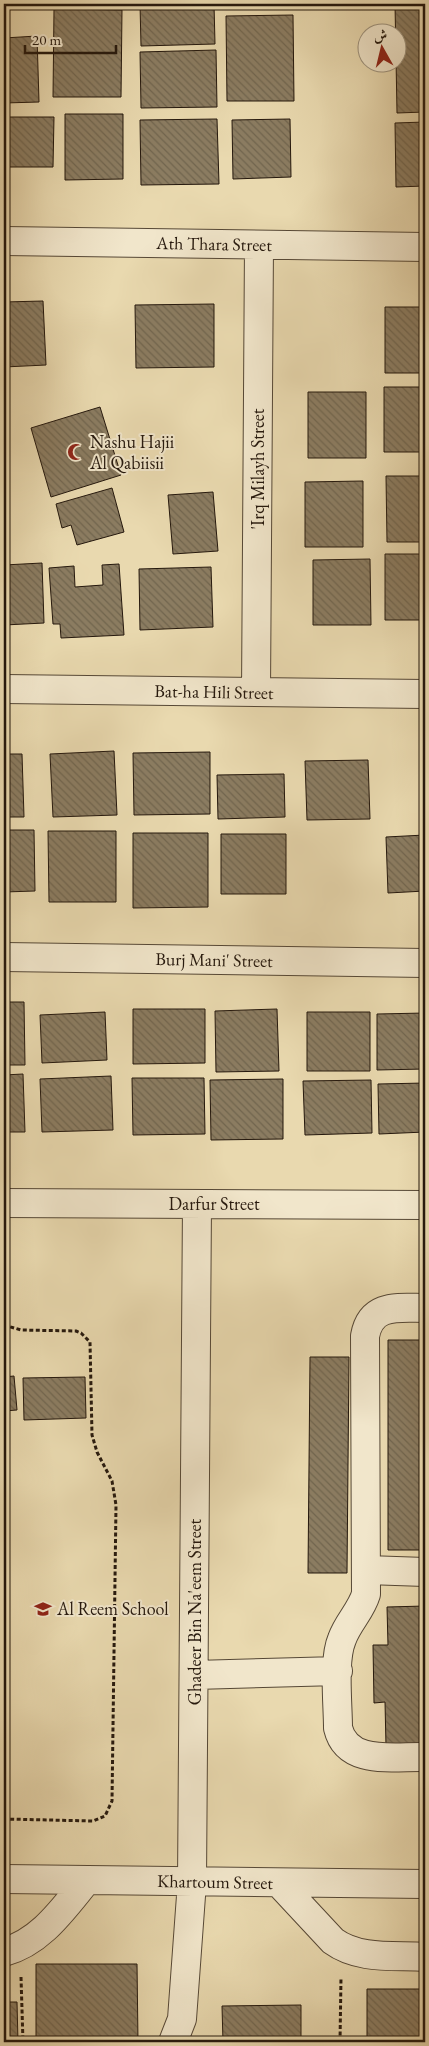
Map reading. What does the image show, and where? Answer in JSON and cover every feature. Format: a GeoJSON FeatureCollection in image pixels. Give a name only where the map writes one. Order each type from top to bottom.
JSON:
{"type":"FeatureCollection","features":[{"type":"Feature","properties":{"kind":"street","name":"Ath Thara Street"},"geometry":{"type":"LineString","coordinates":[[4,241],[425,247]]}},
{"type":"Feature","properties":{"kind":"street","name":"'Irq Milayh Street"},"geometry":{"type":"LineString","coordinates":[[256,692],[259,245]]}},
{"type":"Feature","properties":{"kind":"street","name":"Bat-ha Hili Street"},"geometry":{"type":"LineString","coordinates":[[4,690],[425,694]]}},
{"type":"Feature","properties":{"kind":"street","name":"Burj Mani' Street"},"geometry":{"type":"LineString","coordinates":[[4,957],[425,963]]}},
{"type":"Feature","properties":{"kind":"street","name":"Darfur Street"},"geometry":{"type":"LineString","coordinates":[[4,1203],[425,1205]]}},
{"type":"Feature","properties":{"kind":"street","name":"Ghadeer Bin Na'eem Street"},"geometry":{"type":"LineString","coordinates":[[182,2035],[192,1882],[197,1204]]}},
{"type":"Feature","properties":{"kind":"street"},"geometry":{"type":"LineString","coordinates":[[425,1308],[385,1310],[371,1320],[367,1328],[365,1346],[366,1594],[359,1612],[342,1639],[338,1653],[338,1728],[340,1737],[346,1745],[354,1752],[364,1755],[425,1757]]}},
{"type":"Feature","properties":{"kind":"street"},"geometry":{"type":"LineString","coordinates":[[367,1570],[425,1572]]}},
{"type":"Feature","properties":{"kind":"street"},"geometry":{"type":"LineString","coordinates":[[195,1674],[338,1671]]}},
{"type":"Feature","properties":{"kind":"street","name":"Khartoum Street"},"geometry":{"type":"LineString","coordinates":[[4,1879],[425,1884]]}},
{"type":"Feature","properties":{"kind":"street"},"geometry":{"type":"LineString","coordinates":[[12,1949],[41,1933],[87,1880]]}},
{"type":"Feature","properties":{"kind":"street"},"geometry":{"type":"LineString","coordinates":[[278,1883],[333,1941],[342,1947],[356,1953],[425,1957]]}},
{"type":"Feature","properties":{"kind":"path"},"geometry":{"type":"LineString","coordinates":[[4,1325],[21,1330],[76,1331],[90,1342],[92,1435],[97,1452],[112,1481],[116,1505],[112,1802],[106,1816],[94,1821],[4,1820]]}},
{"type":"Feature","properties":{"kind":"path"},"geometry":{"type":"LineString","coordinates":[[340,2042],[342,1947]]}},
{"type":"Feature","properties":{"kind":"path"},"geometry":{"type":"LineString","coordinates":[[12,1949],[23,2042]]}},
{"type":"Feature","properties":{"kind":"building"},"geometry":{"type":"Polygon","coordinates":[[[50,4],[126,4],[126,5],[50,8],[50,4]]]}},
{"type":"Feature","properties":{"kind":"building"},"geometry":{"type":"Polygon","coordinates":[[[140,4],[214,4],[215,44],[141,46],[140,4]]]}},
{"type":"Feature","properties":{"kind":"building"},"geometry":{"type":"Polygon","coordinates":[[[395,4],[425,4],[425,112],[397,113],[396,72],[406,72],[406,22],[395,22],[395,4]]]}},
{"type":"Feature","properties":{"kind":"building"},"geometry":{"type":"Polygon","coordinates":[[[54,9],[122,10],[121,97],[53,97],[54,9]]]}},
{"type":"Feature","properties":{"kind":"building"},"geometry":{"type":"Polygon","coordinates":[[[293,15],[294,101],[227,101],[226,16],[293,15]]]}},
{"type":"Feature","properties":{"kind":"building"},"geometry":{"type":"Polygon","coordinates":[[[37,36],[39,102],[4,103],[4,38],[37,36]]]}},
{"type":"Feature","properties":{"kind":"building"},"geometry":{"type":"Polygon","coordinates":[[[216,50],[217,107],[141,108],[140,52],[216,50]]]}},
{"type":"Feature","properties":{"kind":"building"},"geometry":{"type":"Polygon","coordinates":[[[65,114],[123,114],[123,179],[65,180],[65,114]]]}},
{"type":"Feature","properties":{"kind":"building"},"geometry":{"type":"Polygon","coordinates":[[[4,117],[54,117],[53,167],[4,167],[4,117]]]}},
{"type":"Feature","properties":{"kind":"building"},"geometry":{"type":"Polygon","coordinates":[[[217,119],[219,184],[141,185],[140,120],[217,119]]]}},
{"type":"Feature","properties":{"kind":"building"},"geometry":{"type":"Polygon","coordinates":[[[290,119],[291,177],[233,179],[232,120],[290,119]]]}},
{"type":"Feature","properties":{"kind":"building"},"geometry":{"type":"Polygon","coordinates":[[[425,122],[425,186],[396,187],[395,123],[425,122]]]}},
{"type":"Feature","properties":{"kind":"building"},"geometry":{"type":"Polygon","coordinates":[[[43,301],[46,365],[4,367],[4,302],[43,301]]]}},
{"type":"Feature","properties":{"kind":"building"},"geometry":{"type":"Polygon","coordinates":[[[214,304],[214,367],[136,368],[135,305],[214,304]]]}},
{"type":"Feature","properties":{"kind":"building"},"geometry":{"type":"Polygon","coordinates":[[[385,307],[425,307],[425,373],[385,373],[385,307]]]}},
{"type":"Feature","properties":{"kind":"building"},"geometry":{"type":"Polygon","coordinates":[[[384,387],[425,387],[425,452],[384,452],[384,387]]]}},
{"type":"Feature","properties":{"kind":"building"},"geometry":{"type":"Polygon","coordinates":[[[308,392],[366,392],[366,458],[308,458],[308,392]]]}},
{"type":"Feature","properties":{"kind":"building","name":"Nashu Hajii Al Qabiisii"},"geometry":{"type":"Polygon","coordinates":[[[100,407],[121,475],[51,497],[31,428],[100,407]]]}},
{"type":"Feature","properties":{"kind":"building"},"geometry":{"type":"Polygon","coordinates":[[[386,476],[425,476],[425,542],[387,542],[386,476]]]}},
{"type":"Feature","properties":{"kind":"building"},"geometry":{"type":"Polygon","coordinates":[[[363,481],[363,547],[305,547],[305,482],[363,481]]]}},
{"type":"Feature","properties":{"kind":"building"},"geometry":{"type":"Polygon","coordinates":[[[112,488],[124,532],[77,545],[71,525],[62,528],[56,504],[112,488]]]}},
{"type":"Feature","properties":{"kind":"building"},"geometry":{"type":"Polygon","coordinates":[[[213,492],[218,551],[173,554],[168,495],[213,492]]]}},
{"type":"Feature","properties":{"kind":"building"},"geometry":{"type":"Polygon","coordinates":[[[385,554],[425,554],[425,620],[385,620],[385,554]]]}},
{"type":"Feature","properties":{"kind":"building"},"geometry":{"type":"Polygon","coordinates":[[[370,559],[371,625],[313,625],[313,560],[370,559]]]}},
{"type":"Feature","properties":{"kind":"building"},"geometry":{"type":"Polygon","coordinates":[[[42,563],[44,623],[4,625],[4,565],[42,563]]]}},
{"type":"Feature","properties":{"kind":"building"},"geometry":{"type":"Polygon","coordinates":[[[119,564],[124,635],[61,638],[60,624],[53,624],[49,568],[74,566],[75,587],[103,585],[102,565],[119,564]]]}},
{"type":"Feature","properties":{"kind":"building"},"geometry":{"type":"Polygon","coordinates":[[[211,567],[213,627],[140,630],[139,569],[211,567]]]}},
{"type":"Feature","properties":{"kind":"building"},"geometry":{"type":"Polygon","coordinates":[[[114,751],[117,815],[53,817],[50,754],[114,751]]]}},
{"type":"Feature","properties":{"kind":"building"},"geometry":{"type":"Polygon","coordinates":[[[210,752],[210,814],[134,815],[133,753],[210,752]]]}},
{"type":"Feature","properties":{"kind":"building"},"geometry":{"type":"Polygon","coordinates":[[[4,754],[22,754],[24,817],[4,817],[4,754]]]}},
{"type":"Feature","properties":{"kind":"building"},"geometry":{"type":"Polygon","coordinates":[[[368,760],[370,819],[307,820],[305,761],[368,760]]]}},
{"type":"Feature","properties":{"kind":"building"},"geometry":{"type":"Polygon","coordinates":[[[284,774],[285,817],[218,819],[217,775],[284,774]]]}},
{"type":"Feature","properties":{"kind":"building"},"geometry":{"type":"Polygon","coordinates":[[[4,830],[34,830],[35,891],[4,892],[4,830]]]}},
{"type":"Feature","properties":{"kind":"building"},"geometry":{"type":"Polygon","coordinates":[[[48,831],[116,831],[116,902],[49,902],[48,831]]]}},
{"type":"Feature","properties":{"kind":"building"},"geometry":{"type":"Polygon","coordinates":[[[133,833],[208,833],[208,907],[133,908],[133,833]]]}},
{"type":"Feature","properties":{"kind":"building"},"geometry":{"type":"Polygon","coordinates":[[[221,834],[286,834],[286,894],[221,894],[221,834]]]}},
{"type":"Feature","properties":{"kind":"building"},"geometry":{"type":"Polygon","coordinates":[[[425,835],[425,891],[388,893],[386,837],[425,835]]]}},
{"type":"Feature","properties":{"kind":"building"},"geometry":{"type":"Polygon","coordinates":[[[4,1002],[24,1002],[25,1065],[4,1065],[4,1002]]]}},
{"type":"Feature","properties":{"kind":"building"},"geometry":{"type":"Polygon","coordinates":[[[133,1009],[205,1009],[205,1063],[133,1064],[133,1009]]]}},
{"type":"Feature","properties":{"kind":"building"},"geometry":{"type":"Polygon","coordinates":[[[277,1009],[279,1071],[216,1072],[215,1011],[277,1009]]]}},
{"type":"Feature","properties":{"kind":"building"},"geometry":{"type":"Polygon","coordinates":[[[105,1012],[107,1060],[42,1063],[40,1015],[105,1012]]]}},
{"type":"Feature","properties":{"kind":"building"},"geometry":{"type":"Polygon","coordinates":[[[307,1012],[370,1012],[370,1071],[307,1071],[307,1012]]]}},
{"type":"Feature","properties":{"kind":"building"},"geometry":{"type":"Polygon","coordinates":[[[425,1013],[425,1069],[377,1070],[377,1014],[425,1013]]]}},
{"type":"Feature","properties":{"kind":"building"},"geometry":{"type":"Polygon","coordinates":[[[23,1074],[25,1132],[4,1132],[4,1075],[23,1074]]]}},
{"type":"Feature","properties":{"kind":"building"},"geometry":{"type":"Polygon","coordinates":[[[111,1076],[113,1130],[42,1132],[40,1079],[111,1076]]]}},
{"type":"Feature","properties":{"kind":"building"},"geometry":{"type":"Polygon","coordinates":[[[132,1078],[204,1078],[205,1134],[133,1135],[132,1078]]]}},
{"type":"Feature","properties":{"kind":"building"},"geometry":{"type":"Polygon","coordinates":[[[283,1079],[283,1139],[211,1140],[210,1080],[283,1079]]]}},
{"type":"Feature","properties":{"kind":"building"},"geometry":{"type":"Polygon","coordinates":[[[371,1080],[372,1133],[305,1135],[303,1081],[371,1080]]]}},
{"type":"Feature","properties":{"kind":"building"},"geometry":{"type":"Polygon","coordinates":[[[425,1083],[425,1132],[379,1134],[378,1084],[425,1083]]]}},
{"type":"Feature","properties":{"kind":"building"},"geometry":{"type":"Polygon","coordinates":[[[388,1340],[425,1340],[425,1550],[388,1550],[388,1340]]]}},
{"type":"Feature","properties":{"kind":"building"},"geometry":{"type":"Polygon","coordinates":[[[310,1357],[349,1357],[347,1573],[308,1573],[310,1357]]]}},
{"type":"Feature","properties":{"kind":"building"},"geometry":{"type":"Polygon","coordinates":[[[14,1376],[17,1410],[4,1411],[4,1377],[14,1376]]]}},
{"type":"Feature","properties":{"kind":"building"},"geometry":{"type":"Polygon","coordinates":[[[85,1377],[86,1418],[24,1420],[23,1378],[85,1377]]]}},
{"type":"Feature","properties":{"kind":"building"},"geometry":{"type":"Polygon","coordinates":[[[5,1423],[5,1505],[4,1505],[5,1423]]]}},
{"type":"Feature","properties":{"kind":"building"},"geometry":{"type":"Polygon","coordinates":[[[425,1606],[425,1745],[386,1746],[385,1702],[374,1703],[373,1645],[388,1645],[387,1607],[425,1606]]]}},
{"type":"Feature","properties":{"kind":"building"},"geometry":{"type":"Polygon","coordinates":[[[36,1964],[137,1964],[138,2042],[36,2042],[36,1964]]]}},
{"type":"Feature","properties":{"kind":"building"},"geometry":{"type":"Polygon","coordinates":[[[367,1989],[425,1989],[425,2042],[367,2042],[367,1989]]]}},
{"type":"Feature","properties":{"kind":"building"},"geometry":{"type":"Polygon","coordinates":[[[4,2002],[17,2002],[18,2042],[4,2042],[4,2002]]]}},
{"type":"Feature","properties":{"kind":"building"},"geometry":{"type":"Polygon","coordinates":[[[301,2005],[301,2042],[223,2042],[222,2006],[301,2005]]]}},
{"type":"Feature","properties":{"kind":"place","name":"Nashu Hajii Al Qabiisii"},"geometry":{"type":"Point","coordinates":[76,452]}},
{"type":"Feature","properties":{"kind":"place","name":"Al Reem School"},"geometry":{"type":"Point","coordinates":[43,1609]}}]}
